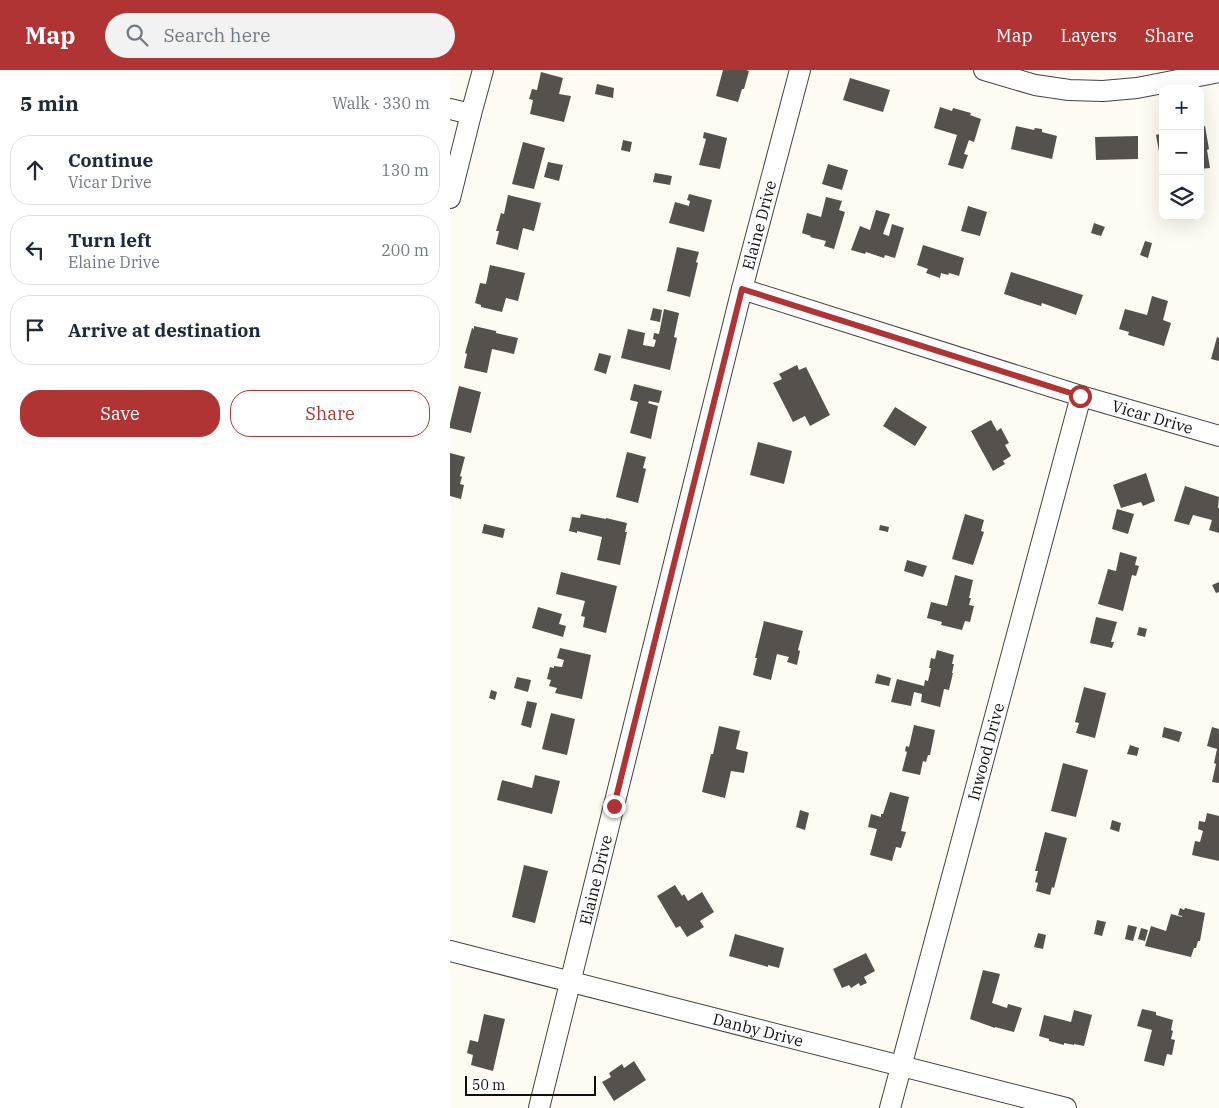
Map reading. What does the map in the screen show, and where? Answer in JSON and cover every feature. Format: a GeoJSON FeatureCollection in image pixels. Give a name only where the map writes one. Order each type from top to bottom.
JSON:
{"type":"FeatureCollection","features":[{"type":"Feature","properties":{"kind":"street"},"geometry":{"type":"LineString","coordinates":[[450,198],[483,70]]}},
{"type":"Feature","properties":{"kind":"street","name":"Elaine Drive"},"geometry":{"type":"LineString","coordinates":[[539,1108],[742,289],[800,70]]}},
{"type":"Feature","properties":{"kind":"street"},"geometry":{"type":"LineString","coordinates":[[984,70],[1035,85],[1068,90],[1103,91],[1137,88],[1198,73],[1219,72]]}},
{"type":"Feature","properties":{"kind":"street"},"geometry":{"type":"LineString","coordinates":[[450,109],[471,114]]}},
{"type":"Feature","properties":{"kind":"street","name":"Vicar Drive"},"geometry":{"type":"LineString","coordinates":[[742,289],[1080,396],[1219,436]]}},
{"type":"Feature","properties":{"kind":"street","name":"Inwood Drive"},"geometry":{"type":"LineString","coordinates":[[890,1108],[1080,396]]}},
{"type":"Feature","properties":{"kind":"street","name":"Danby Drive"},"geometry":{"type":"LineString","coordinates":[[450,951],[1066,1108]]}},
{"type":"Feature","properties":{"kind":"building"},"geometry":{"type":"Polygon","coordinates":[[[723,70],[749,71],[738,102],[716,96],[723,70]]]}},
{"type":"Feature","properties":{"kind":"building"},"geometry":{"type":"Polygon","coordinates":[[[541,72],[563,78],[559,94],[571,96],[564,122],[530,114],[533,100],[529,99],[532,89],[537,90],[541,72]]]}},
{"type":"Feature","properties":{"kind":"building"},"geometry":{"type":"Polygon","coordinates":[[[850,78],[890,90],[883,112],[843,100],[850,78]]]}},
{"type":"Feature","properties":{"kind":"building"},"geometry":{"type":"Polygon","coordinates":[[[597,84],[614,88],[613,98],[595,94],[597,84]]]}},
{"type":"Feature","properties":{"kind":"building"},"geometry":{"type":"Polygon","coordinates":[[[940,107],[952,111],[953,108],[971,113],[970,115],[981,119],[974,142],[969,140],[964,154],[968,155],[963,169],[948,165],[957,135],[934,128],[940,107]]]}},
{"type":"Feature","properties":{"kind":"building"},"geometry":{"type":"Polygon","coordinates":[[[1016,126],[1034,130],[1035,128],[1042,129],[1042,132],[1057,136],[1052,159],[1011,149],[1016,126]]]}},
{"type":"Feature","properties":{"kind":"building"},"geometry":{"type":"Polygon","coordinates":[[[1204,126],[1209,149],[1207,150],[1210,168],[1204,169],[1204,130],[1204,126]]]}},
{"type":"Feature","properties":{"kind":"building"},"geometry":{"type":"Polygon","coordinates":[[[704,132],[727,138],[720,169],[699,165],[706,139],[703,138],[704,132]]]}},
{"type":"Feature","properties":{"kind":"building"},"geometry":{"type":"Polygon","coordinates":[[[1159,134],[1159,152],[1156,135],[1159,134]]]}},
{"type":"Feature","properties":{"kind":"building"},"geometry":{"type":"Polygon","coordinates":[[[1138,136],[1138,159],[1096,160],[1095,137],[1138,136]]]}},
{"type":"Feature","properties":{"kind":"building"},"geometry":{"type":"Polygon","coordinates":[[[623,140],[632,142],[630,152],[621,150],[623,140]]]}},
{"type":"Feature","properties":{"kind":"building"},"geometry":{"type":"Polygon","coordinates":[[[523,142],[545,148],[534,189],[512,184],[523,142]]]}},
{"type":"Feature","properties":{"kind":"building"},"geometry":{"type":"Polygon","coordinates":[[[548,162],[563,165],[559,181],[544,177],[548,162]]]}},
{"type":"Feature","properties":{"kind":"building"},"geometry":{"type":"Polygon","coordinates":[[[828,164],[848,170],[842,190],[822,184],[828,164]]]}},
{"type":"Feature","properties":{"kind":"building"},"geometry":{"type":"Polygon","coordinates":[[[655,173],[672,176],[670,185],[653,182],[655,173]]]}},
{"type":"Feature","properties":{"kind":"building"},"geometry":{"type":"Polygon","coordinates":[[[689,194],[712,200],[704,232],[669,223],[675,202],[689,206],[690,201],[687,200],[689,194]]]}},
{"type":"Feature","properties":{"kind":"building"},"geometry":{"type":"Polygon","coordinates":[[[508,195],[541,203],[534,231],[523,228],[518,250],[496,244],[499,231],[496,231],[501,213],[504,214],[508,195]]]}},
{"type":"Feature","properties":{"kind":"building"},"geometry":{"type":"Polygon","coordinates":[[[826,197],[842,201],[839,210],[845,212],[834,249],[824,246],[826,241],[802,233],[807,213],[821,217],[826,197]]]}},
{"type":"Feature","properties":{"kind":"building"},"geometry":{"type":"Polygon","coordinates":[[[968,206],[987,212],[980,236],[961,231],[968,206]]]}},
{"type":"Feature","properties":{"kind":"building"},"geometry":{"type":"Polygon","coordinates":[[[876,210],[890,214],[883,234],[889,236],[892,224],[904,228],[895,258],[885,255],[884,258],[866,252],[865,254],[851,250],[860,226],[870,230],[876,210]]]}},
{"type":"Feature","properties":{"kind":"building"},"geometry":{"type":"Polygon","coordinates":[[[1094,223],[1105,227],[1101,236],[1091,233],[1094,223]]]}},
{"type":"Feature","properties":{"kind":"building"},"geometry":{"type":"Polygon","coordinates":[[[1145,241],[1152,243],[1148,258],[1140,255],[1145,241]]]}},
{"type":"Feature","properties":{"kind":"building"},"geometry":{"type":"Polygon","coordinates":[[[923,245],[964,258],[959,276],[941,273],[940,278],[926,273],[928,269],[917,265],[923,245]]]}},
{"type":"Feature","properties":{"kind":"building"},"geometry":{"type":"Polygon","coordinates":[[[677,247],[699,252],[690,297],[667,291],[677,247]]]}},
{"type":"Feature","properties":{"kind":"building"},"geometry":{"type":"Polygon","coordinates":[[[490,265],[525,273],[518,301],[506,298],[502,312],[481,307],[481,305],[475,303],[480,283],[486,284],[490,265]]]}},
{"type":"Feature","properties":{"kind":"building"},"geometry":{"type":"Polygon","coordinates":[[[1011,272],[1083,295],[1076,315],[1042,303],[1041,306],[1004,294],[1011,272]]]}},
{"type":"Feature","properties":{"kind":"building"},"geometry":{"type":"Polygon","coordinates":[[[1152,296],[1168,301],[1163,320],[1171,323],[1164,346],[1128,335],[1129,332],[1119,329],[1125,309],[1147,315],[1152,296]]]}},
{"type":"Feature","properties":{"kind":"building"},"geometry":{"type":"Polygon","coordinates":[[[653,308],[662,310],[660,322],[650,320],[653,308]]]}},
{"type":"Feature","properties":{"kind":"building"},"geometry":{"type":"Polygon","coordinates":[[[664,309],[679,313],[674,337],[677,338],[670,370],[621,358],[628,329],[645,333],[643,345],[654,347],[656,340],[653,339],[654,333],[659,334],[664,309]]]}},
{"type":"Feature","properties":{"kind":"building"},"geometry":{"type":"Polygon","coordinates":[[[474,326],[518,338],[514,354],[492,349],[487,373],[464,368],[467,354],[465,353],[474,326]]]}},
{"type":"Feature","properties":{"kind":"building"},"geometry":{"type":"Polygon","coordinates":[[[1217,337],[1219,338],[1219,361],[1211,359],[1217,337]]]}},
{"type":"Feature","properties":{"kind":"building"},"geometry":{"type":"Polygon","coordinates":[[[599,353],[611,356],[606,374],[594,370],[599,353]]]}},
{"type":"Feature","properties":{"kind":"building"},"geometry":{"type":"Polygon","coordinates":[[[797,365],[799,370],[806,367],[830,415],[810,426],[805,416],[793,422],[773,383],[782,379],[779,374],[797,365]]]}},
{"type":"Feature","properties":{"kind":"building"},"geometry":{"type":"Polygon","coordinates":[[[634,384],[662,391],[659,403],[649,401],[648,403],[658,406],[651,439],[630,433],[638,402],[630,400],[634,384]]]}},
{"type":"Feature","properties":{"kind":"building"},"geometry":{"type":"Polygon","coordinates":[[[459,386],[481,392],[471,433],[450,428],[459,386]]]}},
{"type":"Feature","properties":{"kind":"building"},"geometry":{"type":"Polygon","coordinates":[[[895,407],[927,427],[915,446],[883,426],[895,407]]]}},
{"type":"Feature","properties":{"kind":"building"},"geometry":{"type":"Polygon","coordinates":[[[991,420],[997,431],[1001,428],[1009,443],[1005,445],[1011,456],[1003,461],[1005,464],[993,471],[971,431],[991,420]]]}},
{"type":"Feature","properties":{"kind":"building"},"geometry":{"type":"Polygon","coordinates":[[[758,442],[792,451],[784,484],[750,475],[758,442]]]}},
{"type":"Feature","properties":{"kind":"building"},"geometry":{"type":"Polygon","coordinates":[[[627,452],[646,457],[643,468],[646,469],[638,503],[616,497],[627,452]]]}},
{"type":"Feature","properties":{"kind":"building"},"geometry":{"type":"Polygon","coordinates":[[[450,453],[465,457],[460,476],[462,477],[460,484],[464,485],[461,499],[450,496],[450,453]]]}},
{"type":"Feature","properties":{"kind":"building"},"geometry":{"type":"Polygon","coordinates":[[[1146,473],[1155,501],[1143,506],[1141,502],[1121,508],[1113,485],[1146,473]]]}},
{"type":"Feature","properties":{"kind":"building"},"geometry":{"type":"Polygon","coordinates":[[[1185,486],[1219,497],[1219,533],[1209,530],[1212,520],[1193,515],[1189,525],[1174,521],[1185,486]]]}},
{"type":"Feature","properties":{"kind":"building"},"geometry":{"type":"Polygon","coordinates":[[[1117,509],[1134,514],[1128,534],[1112,529],[1117,509]]]}},
{"type":"Feature","properties":{"kind":"building"},"geometry":{"type":"Polygon","coordinates":[[[581,514],[627,523],[620,565],[597,560],[602,537],[569,531],[572,517],[580,518],[581,514]]]}},
{"type":"Feature","properties":{"kind":"building"},"geometry":{"type":"Polygon","coordinates":[[[965,514],[984,520],[981,531],[984,532],[973,565],[952,559],[965,514]]]}},
{"type":"Feature","properties":{"kind":"building"},"geometry":{"type":"Polygon","coordinates":[[[484,524],[505,529],[503,538],[482,533],[484,524]]]}},
{"type":"Feature","properties":{"kind":"building"},"geometry":{"type":"Polygon","coordinates":[[[880,525],[889,527],[888,532],[879,530],[880,525]]]}},
{"type":"Feature","properties":{"kind":"building"},"geometry":{"type":"Polygon","coordinates":[[[1120,552],[1137,557],[1135,565],[1139,566],[1136,576],[1132,575],[1123,611],[1098,604],[1108,569],[1116,571],[1120,552]]]}},
{"type":"Feature","properties":{"kind":"building"},"geometry":{"type":"Polygon","coordinates":[[[907,560],[927,566],[923,577],[904,571],[907,560]]]}},
{"type":"Feature","properties":{"kind":"building"},"geometry":{"type":"Polygon","coordinates":[[[561,572],[617,586],[606,633],[583,627],[585,617],[581,616],[585,601],[556,594],[561,572]]]}},
{"type":"Feature","properties":{"kind":"building"},"geometry":{"type":"Polygon","coordinates":[[[955,575],[973,580],[969,605],[974,606],[970,622],[965,621],[962,630],[941,625],[942,622],[927,618],[931,602],[947,606],[955,575]]]}},
{"type":"Feature","properties":{"kind":"building"},"geometry":{"type":"Polygon","coordinates":[[[1219,582],[1219,592],[1216,593],[1212,585],[1219,582]]]}},
{"type":"Feature","properties":{"kind":"building"},"geometry":{"type":"Polygon","coordinates":[[[538,607],[562,614],[559,624],[566,626],[563,637],[532,628],[538,607]]]}},
{"type":"Feature","properties":{"kind":"building"},"geometry":{"type":"Polygon","coordinates":[[[1096,617],[1117,622],[1111,642],[1114,642],[1112,648],[1090,643],[1096,617]]]}},
{"type":"Feature","properties":{"kind":"building"},"geometry":{"type":"Polygon","coordinates":[[[764,621],[803,631],[798,650],[800,651],[797,665],[787,662],[789,657],[777,654],[771,680],[753,675],[764,621]]]}},
{"type":"Feature","properties":{"kind":"building"},"geometry":{"type":"Polygon","coordinates":[[[1139,627],[1147,629],[1145,637],[1137,635],[1139,627]]]}},
{"type":"Feature","properties":{"kind":"building"},"geometry":{"type":"Polygon","coordinates":[[[560,648],[591,655],[582,699],[555,693],[557,688],[549,686],[551,680],[547,679],[550,667],[562,667],[564,660],[557,658],[560,648]]]}},
{"type":"Feature","properties":{"kind":"building"},"geometry":{"type":"Polygon","coordinates":[[[937,650],[954,655],[953,673],[949,690],[944,689],[940,707],[921,702],[922,694],[914,692],[911,706],[891,702],[897,679],[924,686],[925,680],[928,681],[931,658],[935,659],[937,650]]]}},
{"type":"Feature","properties":{"kind":"building"},"geometry":{"type":"Polygon","coordinates":[[[877,674],[891,678],[889,686],[875,683],[877,674]]]}},
{"type":"Feature","properties":{"kind":"building"},"geometry":{"type":"Polygon","coordinates":[[[517,677],[531,680],[528,692],[514,688],[517,677]]]}},
{"type":"Feature","properties":{"kind":"building"},"geometry":{"type":"Polygon","coordinates":[[[1084,687],[1106,693],[1095,738],[1076,733],[1079,723],[1075,722],[1084,687]]]}},
{"type":"Feature","properties":{"kind":"building"},"geometry":{"type":"Polygon","coordinates":[[[491,690],[497,692],[495,700],[489,698],[491,690]]]}},
{"type":"Feature","properties":{"kind":"building"},"geometry":{"type":"Polygon","coordinates":[[[527,701],[537,703],[531,728],[521,725],[527,701]]]}},
{"type":"Feature","properties":{"kind":"building"},"geometry":{"type":"Polygon","coordinates":[[[551,713],[575,719],[567,755],[542,749],[551,713]]]}},
{"type":"Feature","properties":{"kind":"building"},"geometry":{"type":"Polygon","coordinates":[[[914,725],[935,730],[930,755],[928,755],[926,762],[923,761],[920,775],[902,771],[907,752],[905,751],[906,746],[909,747],[914,725]]]}},
{"type":"Feature","properties":{"kind":"building"},"geometry":{"type":"Polygon","coordinates":[[[719,726],[740,731],[736,749],[748,752],[744,773],[731,771],[725,798],[702,792],[719,726]]]}},
{"type":"Feature","properties":{"kind":"building"},"geometry":{"type":"Polygon","coordinates":[[[1164,727],[1182,732],[1179,742],[1162,737],[1164,727]]]}},
{"type":"Feature","properties":{"kind":"building"},"geometry":{"type":"Polygon","coordinates":[[[1212,727],[1219,729],[1219,783],[1212,782],[1217,749],[1207,746],[1212,727]]]}},
{"type":"Feature","properties":{"kind":"building"},"geometry":{"type":"Polygon","coordinates":[[[1130,745],[1139,748],[1137,756],[1127,754],[1130,745]]]}},
{"type":"Feature","properties":{"kind":"building"},"geometry":{"type":"Polygon","coordinates":[[[1063,763],[1088,770],[1076,817],[1051,811],[1063,763]]]}},
{"type":"Feature","properties":{"kind":"building"},"geometry":{"type":"Polygon","coordinates":[[[535,775],[560,781],[552,814],[497,800],[502,780],[532,788],[535,775]]]}},
{"type":"Feature","properties":{"kind":"building"},"geometry":{"type":"Polygon","coordinates":[[[890,792],[909,797],[901,831],[906,832],[901,848],[896,847],[892,861],[870,855],[877,829],[868,827],[871,814],[881,817],[881,814],[883,814],[890,792]]]}},
{"type":"Feature","properties":{"kind":"building"},"geometry":{"type":"Polygon","coordinates":[[[800,810],[809,813],[805,830],[796,827],[800,810]]]}},
{"type":"Feature","properties":{"kind":"building"},"geometry":{"type":"Polygon","coordinates":[[[1207,813],[1219,816],[1219,861],[1192,855],[1195,841],[1200,842],[1203,831],[1198,829],[1199,821],[1205,822],[1207,813]]]}},
{"type":"Feature","properties":{"kind":"building"},"geometry":{"type":"Polygon","coordinates":[[[1112,820],[1121,823],[1119,832],[1110,829],[1112,820]]]}},
{"type":"Feature","properties":{"kind":"building"},"geometry":{"type":"Polygon","coordinates":[[[1045,832],[1067,838],[1054,888],[1052,887],[1050,895],[1036,891],[1038,883],[1035,882],[1038,871],[1035,871],[1045,832]]]}},
{"type":"Feature","properties":{"kind":"building"},"geometry":{"type":"Polygon","coordinates":[[[524,865],[548,871],[535,923],[512,917],[524,865]]]}},
{"type":"Feature","properties":{"kind":"building"},"geometry":{"type":"Polygon","coordinates":[[[675,885],[682,896],[684,894],[688,901],[702,892],[714,912],[700,921],[704,927],[687,937],[680,926],[676,928],[657,896],[675,885]]]}},
{"type":"Feature","properties":{"kind":"building"},"geometry":{"type":"Polygon","coordinates":[[[1180,908],[1205,913],[1200,941],[1198,941],[1196,948],[1194,948],[1191,957],[1145,946],[1151,926],[1166,931],[1171,914],[1182,917],[1178,915],[1180,908]]]}},
{"type":"Feature","properties":{"kind":"building"},"geometry":{"type":"Polygon","coordinates":[[[1097,920],[1106,922],[1102,936],[1094,934],[1097,920]]]}},
{"type":"Feature","properties":{"kind":"building"},"geometry":{"type":"Polygon","coordinates":[[[1128,925],[1137,927],[1133,941],[1125,939],[1128,925]]]}},
{"type":"Feature","properties":{"kind":"building"},"geometry":{"type":"Polygon","coordinates":[[[1141,928],[1148,930],[1145,941],[1138,939],[1141,928]]]}},
{"type":"Feature","properties":{"kind":"building"},"geometry":{"type":"Polygon","coordinates":[[[1038,933],[1046,935],[1043,949],[1034,947],[1038,933]]]}},
{"type":"Feature","properties":{"kind":"building"},"geometry":{"type":"Polygon","coordinates":[[[735,934],[784,948],[779,968],[768,965],[768,967],[729,956],[735,934]]]}},
{"type":"Feature","properties":{"kind":"building"},"geometry":{"type":"Polygon","coordinates":[[[866,953],[875,971],[864,977],[867,983],[860,986],[859,983],[851,988],[849,985],[842,988],[833,969],[866,953]]]}},
{"type":"Feature","properties":{"kind":"building"},"geometry":{"type":"Polygon","coordinates":[[[983,970],[1000,974],[992,1003],[1007,1008],[1008,1004],[1022,1008],[1014,1032],[995,1028],[970,1019],[983,970]]]}},
{"type":"Feature","properties":{"kind":"building"},"geometry":{"type":"Polygon","coordinates":[[[1142,1009],[1156,1012],[1156,1015],[1173,1020],[1171,1039],[1175,1040],[1172,1055],[1167,1054],[1164,1066],[1144,1061],[1152,1030],[1137,1026],[1142,1009]]]}},
{"type":"Feature","properties":{"kind":"building"},"geometry":{"type":"Polygon","coordinates":[[[1074,1010],[1092,1015],[1084,1046],[1064,1043],[1064,1045],[1039,1036],[1044,1015],[1071,1022],[1074,1010]]]}},
{"type":"Feature","properties":{"kind":"building"},"geometry":{"type":"Polygon","coordinates":[[[484,1014],[505,1019],[493,1071],[471,1065],[473,1055],[467,1053],[470,1040],[478,1042],[484,1014]]]}},
{"type":"Feature","properties":{"kind":"building"},"geometry":{"type":"Polygon","coordinates":[[[634,1061],[646,1080],[614,1101],[602,1082],[611,1077],[609,1073],[622,1064],[624,1068],[634,1061]]]}},
{"type":"Feature","properties":{"kind":"route"},"geometry":{"type":"LineString","coordinates":[[614,806],[742,289],[1080,396]]}}]}
